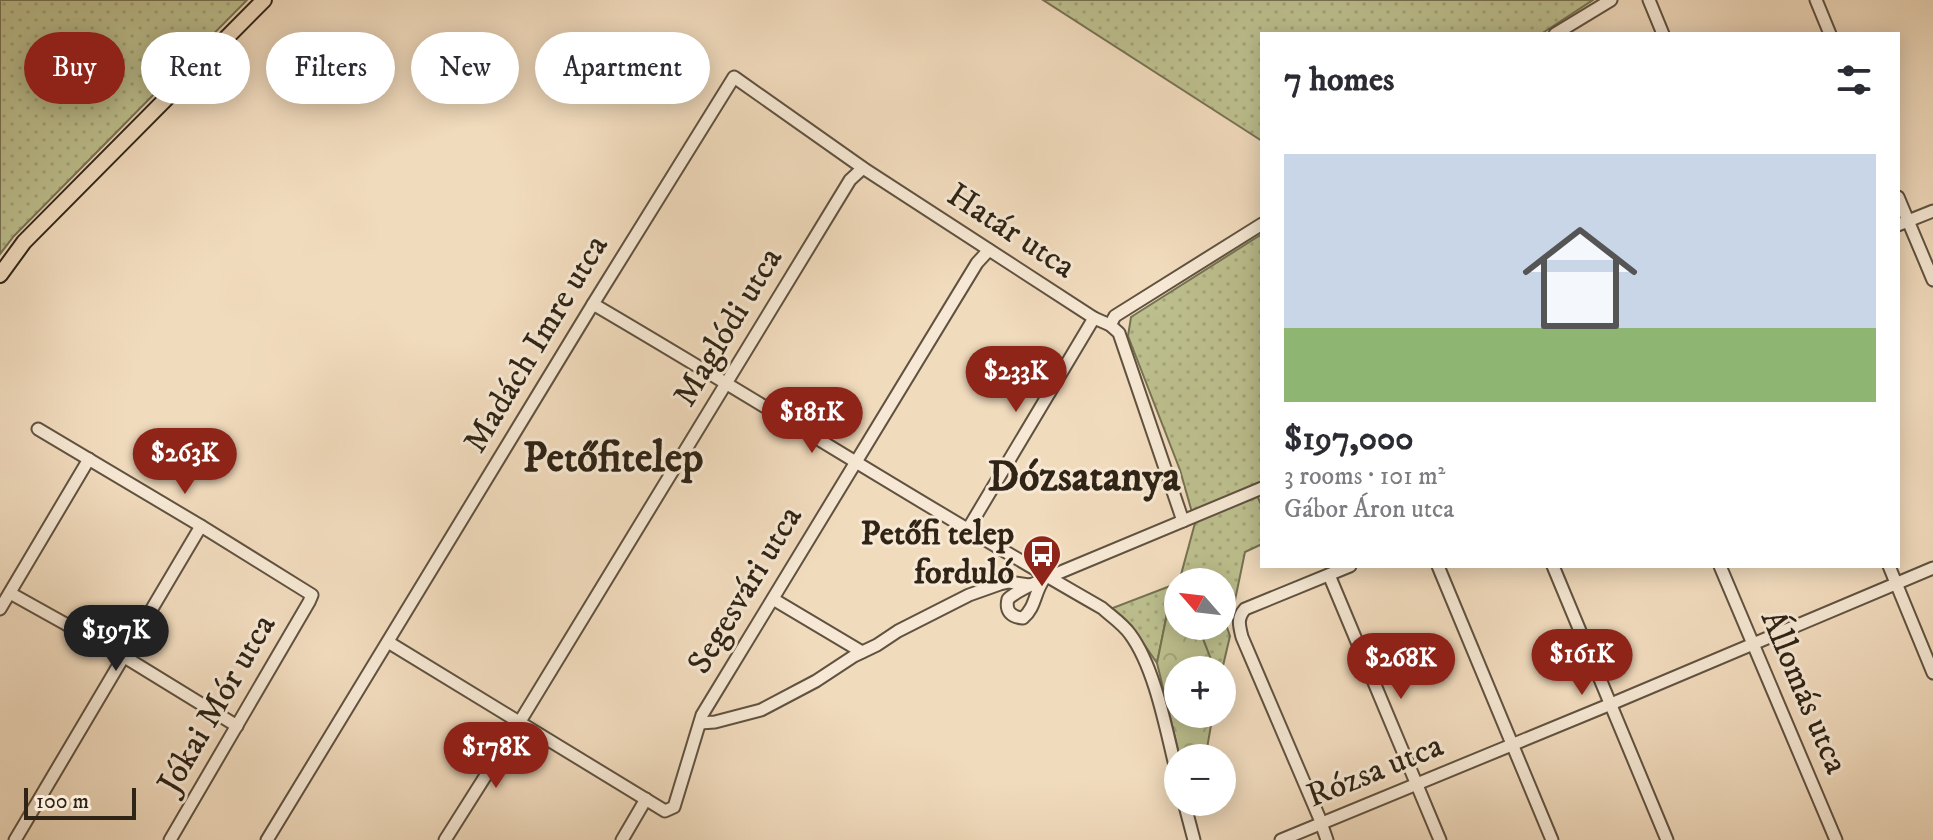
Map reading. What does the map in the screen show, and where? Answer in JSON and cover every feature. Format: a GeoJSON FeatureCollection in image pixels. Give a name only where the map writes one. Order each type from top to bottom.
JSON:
{"type":"FeatureCollection","features":[{"type":"Feature","properties":{"kind":"main road"},"geometry":{"type":"LineString","coordinates":[[0,275],[24,242],[264,0]]}},
{"type":"Feature","properties":{"kind":"street"},"geometry":{"type":"LineString","coordinates":[[1558,32],[1611,0]]}},
{"type":"Feature","properties":{"kind":"street"},"geometry":{"type":"LineString","coordinates":[[1649,0],[1662,32]]}},
{"type":"Feature","properties":{"kind":"street"},"geometry":{"type":"LineString","coordinates":[[1816,0],[1829,32]]}},
{"type":"Feature","properties":{"kind":"street","name":"Határ utca"},"geometry":{"type":"LineString","coordinates":[[734,77],[863,168],[1094,318],[1110,325]]}},
{"type":"Feature","properties":{"kind":"street","name":"Madách Imre utca"},"geometry":{"type":"LineString","coordinates":[[267,840],[734,77]]}},
{"type":"Feature","properties":{"kind":"street","name":"Maglódi utca"},"geometry":{"type":"LineString","coordinates":[[445,840],[850,180],[863,168]]}},
{"type":"Feature","properties":{"kind":"street"},"geometry":{"type":"LineString","coordinates":[[1933,211],[1903,223],[1933,280]]}},
{"type":"Feature","properties":{"kind":"street"},"geometry":{"type":"LineString","coordinates":[[1183,521],[1119,333],[1110,325],[1115,316],[1260,225]]}},
{"type":"Feature","properties":{"kind":"street","name":"Segesvári utca"},"geometry":{"type":"LineString","coordinates":[[646,799],[665,811],[674,807],[702,715],[977,263],[989,250]]}},
{"type":"Feature","properties":{"kind":"street"},"geometry":{"type":"LineString","coordinates":[[593,304],[968,529],[1042,580],[1102,608],[1128,630],[1146,664],[1169,744]]}},
{"type":"Feature","properties":{"kind":"street"},"geometry":{"type":"LineString","coordinates":[[968,529],[1094,318]]}},
{"type":"Feature","properties":{"kind":"street"},"geometry":{"type":"LineString","coordinates":[[15,840],[201,526],[38,429]]}},
{"type":"Feature","properties":{"kind":"street"},"geometry":{"type":"LineString","coordinates":[[0,609],[89,459]]}},
{"type":"Feature","properties":{"kind":"street"},"geometry":{"type":"LineString","coordinates":[[700,723],[761,710],[898,631],[969,595],[1009,582],[1029,585],[1260,489]]}},
{"type":"Feature","properties":{"kind":"street","name":"Jókai Mór utca"},"geometry":{"type":"LineString","coordinates":[[170,840],[312,595],[201,526]]}},
{"type":"Feature","properties":{"kind":"street"},"geometry":{"type":"LineString","coordinates":[[1327,840],[1238,623],[1245,609],[1345,568]]}},
{"type":"Feature","properties":{"kind":"street"},"geometry":{"type":"LineString","coordinates":[[1439,568],[1552,840]]}},
{"type":"Feature","properties":{"kind":"street"},"geometry":{"type":"LineString","coordinates":[[1554,568],[1667,840]]}},
{"type":"Feature","properties":{"kind":"street","name":"Állomás utca"},"geometry":{"type":"LineString","coordinates":[[1721,568],[1836,840]]}},
{"type":"Feature","properties":{"kind":"street"},"geometry":{"type":"LineString","coordinates":[[1890,568],[1933,673]]}},
{"type":"Feature","properties":{"kind":"street","name":"Rózsa utca"},"geometry":{"type":"LineString","coordinates":[[1281,840],[1933,568]]}},
{"type":"Feature","properties":{"kind":"street"},"geometry":{"type":"LineString","coordinates":[[1329,575],[1440,840]]}},
{"type":"Feature","properties":{"kind":"street"},"geometry":{"type":"LineString","coordinates":[[10,593],[123,656],[237,726]]}},
{"type":"Feature","properties":{"kind":"street"},"geometry":{"type":"LineString","coordinates":[[773,599],[862,652]]}},
{"type":"Feature","properties":{"kind":"street"},"geometry":{"type":"LineString","coordinates":[[388,642],[646,799],[622,840]]}},
{"type":"Feature","properties":{"kind":"street"},"geometry":{"type":"LineString","coordinates":[[1188,816],[1194,840]]}},
{"type":"Feature","properties":{"kind":"green space"},"geometry":{"type":"Polygon","coordinates":[[[0,0],[247,0],[215,32],[141,32],[141,104],[144,104],[0,254],[0,0]]]}},
{"type":"Feature","properties":{"kind":"green space"},"geometry":{"type":"Polygon","coordinates":[[[1043,0],[1593,0],[1544,32],[1260,32],[1260,140],[1043,0]]]}},
{"type":"Feature","properties":{"kind":"green space"},"geometry":{"type":"Polygon","coordinates":[[[1260,235],[1260,485],[1254,488],[1260,502],[1260,545],[1245,552],[1236,595],[1236,568],[1183,568],[1195,523],[1180,470],[1128,336],[1131,317],[1260,235]]]}},
{"type":"Feature","properties":{"kind":"green space"},"geometry":{"type":"Polygon","coordinates":[[[1164,588],[1164,629],[1157,663],[1132,627],[1110,609],[1164,588]]]}},
{"type":"Feature","properties":{"kind":"green space"},"geometry":{"type":"Polygon","coordinates":[[[1164,629],[1164,640],[1203,640],[1210,656],[1164,656],[1164,692],[1157,663],[1164,629]]]}},
{"type":"Feature","properties":{"kind":"green space"},"geometry":{"type":"Polygon","coordinates":[[[1203,640],[1229,640],[1225,656],[1210,656],[1203,640]]]}},
{"type":"Feature","properties":{"kind":"green space"},"geometry":{"type":"Polygon","coordinates":[[[1173,728],[1211,728],[1208,744],[1177,744],[1173,728]]]}},
{"type":"Feature","properties":{"kind":"place","name":"Petőfi telep forduló"},"geometry":{"type":"Point","coordinates":[1042,588]}},
{"type":"Feature","properties":{"kind":"district","name":"Petőfitelep"},"geometry":{"type":"Point","coordinates":[613,459]}},
{"type":"Feature","properties":{"kind":"district","name":"Dózsatanya"},"geometry":{"type":"Point","coordinates":[1084,478]}}]}
